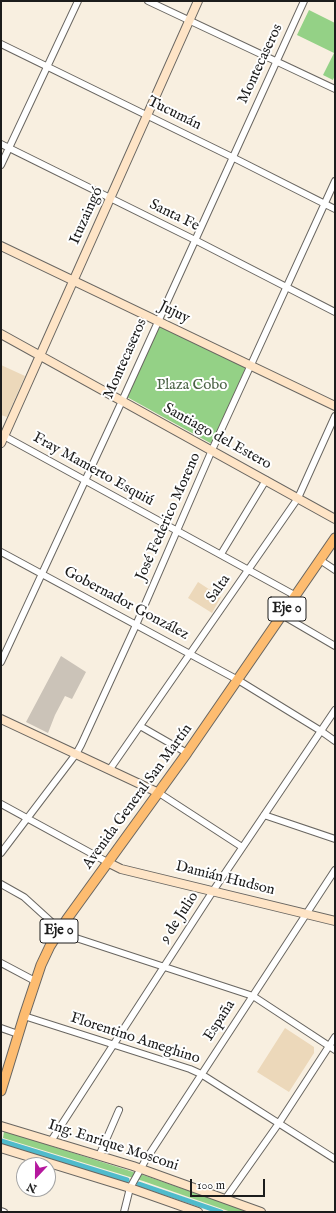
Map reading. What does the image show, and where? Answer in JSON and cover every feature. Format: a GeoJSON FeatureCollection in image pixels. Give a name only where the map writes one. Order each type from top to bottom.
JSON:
{"type":"FeatureCollection","features":[{"type":"Feature","properties":{"kind":"main road","name":"Avenida General San Martín"},"geometry":{"type":"LineString","coordinates":[[1,1091],[35,981],[46,953],[60,930],[159,793],[335,538]]}},
{"type":"Feature","properties":{"kind":"street"},"geometry":{"type":"LineString","coordinates":[[1,164],[78,1]]}},
{"type":"Feature","properties":{"kind":"street"},"geometry":{"type":"LineString","coordinates":[[148,1],[335,89]]}},
{"type":"Feature","properties":{"kind":"street","name":"Ituzaingó"},"geometry":{"type":"LineString","coordinates":[[2,440],[198,1]]}},
{"type":"Feature","properties":{"kind":"street","name":"Montecaseros"},"geometry":{"type":"LineString","coordinates":[[1,662],[84,480],[122,401],[157,321],[304,1]]}},
{"type":"Feature","properties":{"kind":"street","name":"Tucumán"},"geometry":{"type":"LineString","coordinates":[[1,44],[335,209]]}},
{"type":"Feature","properties":{"kind":"street","name":"Santa Fe"},"geometry":{"type":"LineString","coordinates":[[1,144],[195,240],[335,312]]}},
{"type":"Feature","properties":{"kind":"street","name":"José Federico Moreno"},"geometry":{"type":"LineString","coordinates":[[1,853],[76,754],[136,625],[285,287],[335,181]]}},
{"type":"Feature","properties":{"kind":"street","name":"Jujuy"},"geometry":{"type":"LineString","coordinates":[[1,246],[335,406]]}},
{"type":"Feature","properties":{"kind":"street","name":"Santiago del Estero"},"geometry":{"type":"LineString","coordinates":[[1,334],[335,519]]}},
{"type":"Feature","properties":{"kind":"street","name":"Salta"},"geometry":{"type":"LineString","coordinates":[[110,769],[298,498],[335,416]]}},
{"type":"Feature","properties":{"kind":"street","name":"Fray Mamerto Esquiú"},"geometry":{"type":"LineString","coordinates":[[2,440],[84,480],[296,596]]}},
{"type":"Feature","properties":{"kind":"street"},"geometry":{"type":"LineString","coordinates":[[221,554],[266,480]]}},
{"type":"Feature","properties":{"kind":"street","name":"Gobernador González"},"geometry":{"type":"LineString","coordinates":[[1,552],[238,680],[335,741]]}},
{"type":"Feature","properties":{"kind":"street"},"geometry":{"type":"LineString","coordinates":[[320,560],[335,570]]}},
{"type":"Feature","properties":{"kind":"street"},"geometry":{"type":"LineString","coordinates":[[282,615],[335,646]]}},
{"type":"Feature","properties":{"kind":"street","name":"9 de Julio"},"geometry":{"type":"LineString","coordinates":[[51,1141],[213,891],[335,710]]}},
{"type":"Feature","properties":{"kind":"street"},"geometry":{"type":"LineString","coordinates":[[1,719],[159,793],[242,847]]}},
{"type":"Feature","properties":{"kind":"street"},"geometry":{"type":"LineString","coordinates":[[140,726],[187,753]]}},
{"type":"Feature","properties":{"kind":"street"},"geometry":{"type":"LineString","coordinates":[[1,804],[109,863]]}},
{"type":"Feature","properties":{"kind":"street"},"geometry":{"type":"LineString","coordinates":[[264,815],[335,839]]}},
{"type":"Feature","properties":{"kind":"street","name":"Damián Hudson"},"geometry":{"type":"LineString","coordinates":[[109,863],[121,869],[335,921]]}},
{"type":"Feature","properties":{"kind":"street","name":"España"},"geometry":{"type":"LineString","coordinates":[[124,1212],[130,1188],[140,1168],[335,870]]}},
{"type":"Feature","properties":{"kind":"street"},"geometry":{"type":"LineString","coordinates":[[1,884],[24,897],[60,930],[74,938],[253,996],[335,1050]]}},
{"type":"Feature","properties":{"kind":"street"},"geometry":{"type":"LineString","coordinates":[[1,963],[35,981]]}},
{"type":"Feature","properties":{"kind":"street","name":"Florentino Ameghino"},"geometry":{"type":"LineString","coordinates":[[24,1016],[202,1074],[335,1159]]}},
{"type":"Feature","properties":{"kind":"street"},"geometry":{"type":"LineString","coordinates":[[1,1028],[18,1034]]}},
{"type":"Feature","properties":{"kind":"street"},"geometry":{"type":"LineString","coordinates":[[226,1198],[279,1122],[335,1037]]}},
{"type":"Feature","properties":{"kind":"street"},"geometry":{"type":"LineString","coordinates":[[99,1156],[119,1110]]}},
{"type":"Feature","properties":{"kind":"street","name":"Ing. Enrique Mosconi"},"geometry":{"type":"LineString","coordinates":[[1,1126],[140,1168],[261,1212]]}},
{"type":"Feature","properties":{"kind":"street"},"geometry":{"type":"LineString","coordinates":[[1,1148],[130,1188],[198,1212]]}},
{"type":"Feature","properties":{"kind":"shaded area"},"geometry":{"type":"Polygon","coordinates":[[[1,365],[25,376],[7,417],[1,415],[1,365]]]}},
{"type":"Feature","properties":{"kind":"shaded area"},"geometry":{"type":"Polygon","coordinates":[[[198,582],[221,597],[212,613],[188,598],[198,582]]]}},
{"type":"Feature","properties":{"kind":"shaded area"},"geometry":{"type":"Polygon","coordinates":[[[61,656],[86,672],[72,699],[65,696],[48,733],[26,722],[61,656]]]}},
{"type":"Feature","properties":{"kind":"shaded area"},"geometry":{"type":"Polygon","coordinates":[[[285,1028],[314,1047],[314,1053],[289,1092],[257,1072],[285,1028]]]}},
{"type":"Feature","properties":{"kind":"green space"},"geometry":{"type":"Polygon","coordinates":[[[309,10],[335,23],[335,75],[333,80],[323,75],[334,53],[297,35],[309,10]]]}},
{"type":"Feature","properties":{"kind":"green space","name":"Plaza Cobo"},"geometry":{"type":"Polygon","coordinates":[[[159,325],[246,367],[212,444],[127,397],[159,325]]]}},
{"type":"Feature","properties":{"kind":"green space"},"geometry":{"type":"Polygon","coordinates":[[[4,1131],[146,1176],[250,1212],[231,1212],[143,1181],[3,1138],[4,1131]]]}},
{"type":"Feature","properties":{"kind":"waterway"},"geometry":{"type":"LineString","coordinates":[[1,1141],[127,1180]]}},
{"type":"Feature","properties":{"kind":"waterway"},"geometry":{"type":"LineString","coordinates":[[139,1184],[221,1212]]}}]}
